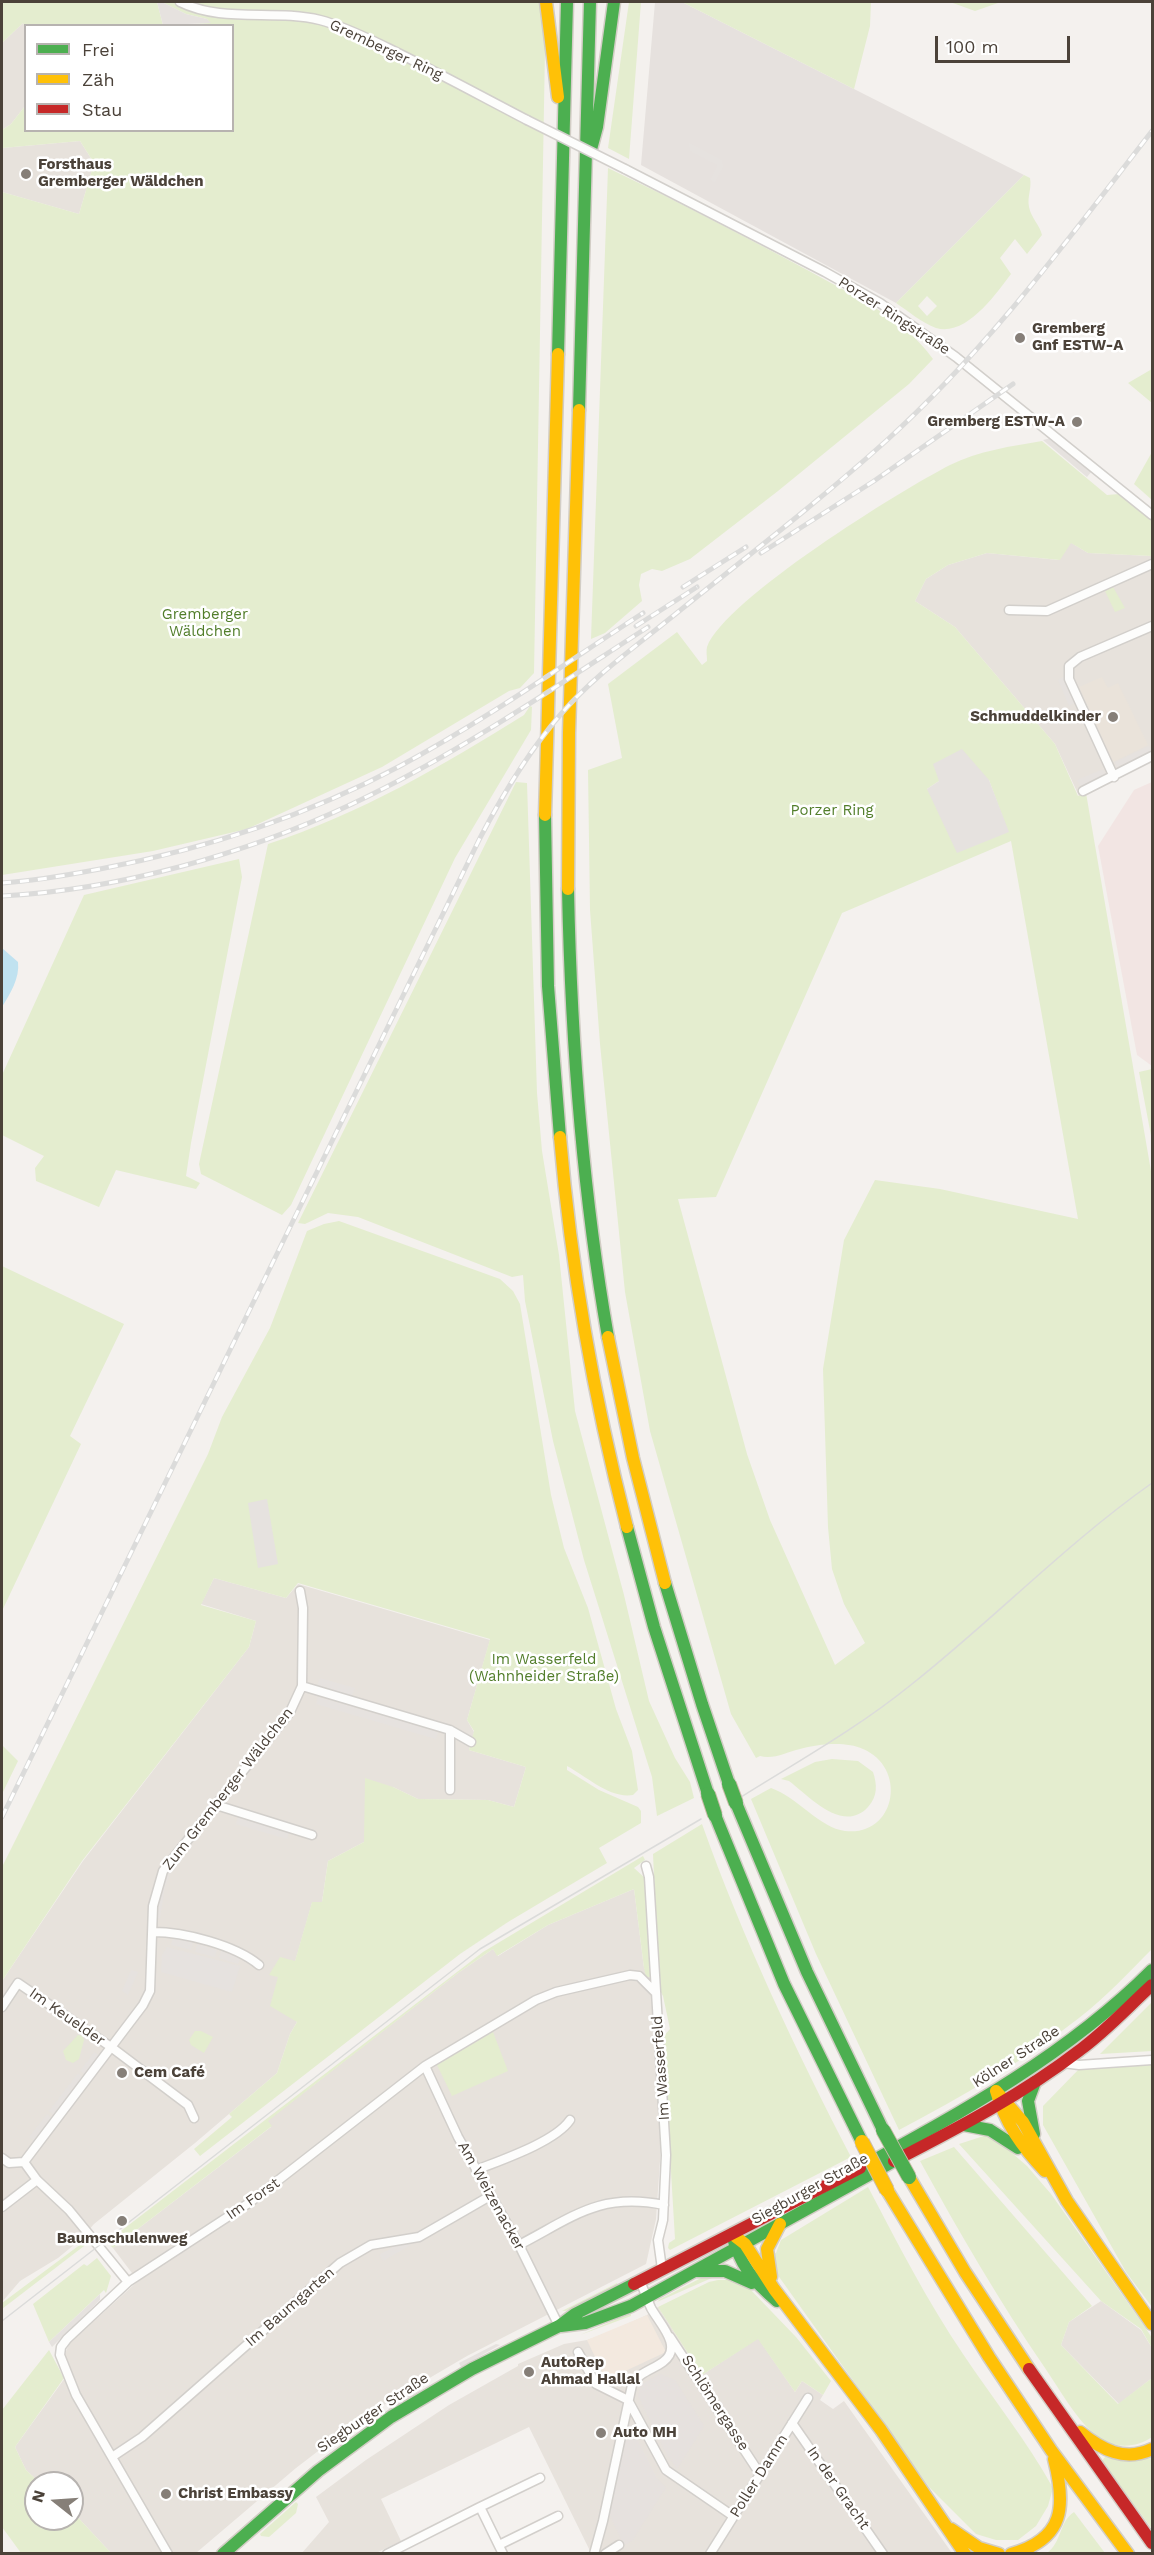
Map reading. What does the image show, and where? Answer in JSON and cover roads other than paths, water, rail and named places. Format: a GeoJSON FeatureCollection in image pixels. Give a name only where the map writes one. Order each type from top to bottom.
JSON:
{"type":"FeatureCollection","features":[{"type":"Feature","properties":{"kind":"main road"},"geometry":{"type":"LineString","coordinates":[[546,2],[554,77],[563,128]]}},
{"type":"Feature","properties":{"kind":"main road"},"geometry":{"type":"LineString","coordinates":[[567,2],[545,828],[547,964],[558,1129],[573,1254],[610,1459],[650,1611],[708,1794],[784,1984],[862,2142],[927,2260],[988,2356],[1052,2450],[1128,2553]]}},
{"type":"Feature","properties":{"kind":"main road"},"geometry":{"type":"LineString","coordinates":[[590,2],[567,820],[570,972],[579,1127],[594,1250],[632,1455],[694,1684],[736,1803],[807,1972],[883,2130],[943,2236],[1060,2415],[1152,2543]]}},
{"type":"Feature","properties":{"kind":"main road"},"geometry":{"type":"LineString","coordinates":[[584,173],[597,127],[614,2]]}},
{"type":"Feature","properties":{"kind":"main road","name":"Kölner Straße"},"geometry":{"type":"LineString","coordinates":[[914,2151],[964,2125],[1000,2099],[1108,2013],[1152,1970]]}},
{"type":"Feature","properties":{"kind":"main road","name":"Kölner Straße"},"geometry":{"type":"LineString","coordinates":[[884,2155],[1035,2082],[1063,2063],[1115,2021],[1152,1985]]}},
{"type":"Feature","properties":{"kind":"main road"},"geometry":{"type":"LineString","coordinates":[[1035,2082],[1028,2108],[1035,2152]]}},
{"type":"Feature","properties":{"kind":"main road"},"geometry":{"type":"LineString","coordinates":[[1000,2099],[1003,2118],[1035,2152],[1152,2324]]}},
{"type":"Feature","properties":{"kind":"main road"},"geometry":{"type":"LineString","coordinates":[[964,2125],[983,2127],[1035,2152]]}},
{"type":"Feature","properties":{"kind":"main road","name":"Siegburger Straße"},"geometry":{"type":"LineString","coordinates":[[560,2326],[585,2323],[631,2306],[914,2151]]}},
{"type":"Feature","properties":{"kind":"main road","name":"Siegburger Straße"},"geometry":{"type":"LineString","coordinates":[[231,2551],[308,2478],[391,2417],[472,2369],[560,2326],[575,2314],[884,2155]]}},
{"type":"Feature","properties":{"kind":"main road"},"geometry":{"type":"LineString","coordinates":[[768,2289],[767,2242],[780,2224]]}},
{"type":"Feature","properties":{"kind":"main road"},"geometry":{"type":"LineString","coordinates":[[732,2234],[768,2289],[792,2313],[881,2430],[965,2553]]}},
{"type":"Feature","properties":{"kind":"main road"},"geometry":{"type":"LineString","coordinates":[[696,2271],[718,2269],[730,2271],[768,2289]]}},
{"type":"Feature","properties":{"kind":"main road"},"geometry":{"type":"LineString","coordinates":[[1060,2415],[1094,2445],[1106,2451],[1133,2455],[1152,2449]]}},
{"type":"Feature","properties":{"kind":"main road"},"geometry":{"type":"LineString","coordinates":[[1011,2553],[1024,2551],[1040,2543],[1055,2526],[1062,2507],[1062,2488],[1052,2450]]}},
{"type":"Feature","properties":{"kind":"main road"},"geometry":{"type":"LineString","coordinates":[[946,2526],[974,2546],[991,2553],[999,2553]]}},
{"type":"Feature","properties":{"kind":"street","name":"Gremberger Ring"},"geometry":{"type":"LineString","coordinates":[[181,2],[223,14],[282,15],[323,21],[367,38],[419,63],[576,144]]}},
{"type":"Feature","properties":{"kind":"street","name":"Porzer Ringstraße"},"geometry":{"type":"LineString","coordinates":[[576,144],[825,272],[880,303],[956,357],[1152,515]]}},
{"type":"Feature","properties":{"kind":"street"},"geometry":{"type":"LineString","coordinates":[[1009,610],[1047,611],[1152,564]]}},
{"type":"Feature","properties":{"kind":"street"},"geometry":{"type":"LineString","coordinates":[[1114,777],[1069,679],[1069,666],[1080,657],[1152,626]]}},
{"type":"Feature","properties":{"kind":"street"},"geometry":{"type":"LineString","coordinates":[[1083,791],[1152,756]]}},
{"type":"Feature","properties":{"kind":"street","name":"Zum Gremberger Wäldchen"},"geometry":{"type":"LineString","coordinates":[[24,2162],[143,2005],[150,1990],[153,1906],[163,1871],[290,1712],[302,1686],[303,1608],[300,1591]]}},
{"type":"Feature","properties":{"kind":"street"},"geometry":{"type":"LineString","coordinates":[[302,1686],[450,1730],[471,1742]]}},
{"type":"Feature","properties":{"kind":"street"},"geometry":{"type":"LineString","coordinates":[[450,1730],[450,1790]]}},
{"type":"Feature","properties":{"kind":"street"},"geometry":{"type":"LineString","coordinates":[[216,1805],[312,1834]]}},
{"type":"Feature","properties":{"kind":"street","name":"Im Wasserfeld"},"geometry":{"type":"LineString","coordinates":[[646,1866],[649,1877],[666,2155],[664,2205],[658,2240],[662,2269]]}},
{"type":"Feature","properties":{"kind":"street"},"geometry":{"type":"LineString","coordinates":[[153,1932],[171,1932],[227,1948],[246,1954],[259,1965]]}},
{"type":"Feature","properties":{"kind":"street","name":"Im Forst"},"geometry":{"type":"LineString","coordinates":[[168,2553],[76,2395],[60,2355],[61,2347],[67,2339],[128,2282],[249,2203],[424,2066],[536,2000],[556,1992],[630,1975],[639,1976],[656,1993]]}},
{"type":"Feature","properties":{"kind":"street","name":"Im Keuelder"},"geometry":{"type":"LineString","coordinates":[[2,2007],[18,1983],[111,2047]]}},
{"type":"Feature","properties":{"kind":"street"},"geometry":{"type":"LineString","coordinates":[[111,2047],[188,2105],[194,2118]]}},
{"type":"Feature","properties":{"kind":"street"},"geometry":{"type":"LineString","coordinates":[[1063,2063],[1079,2065],[1152,2060]]}},
{"type":"Feature","properties":{"kind":"street","name":"Am Weizenacker"},"geometry":{"type":"LineString","coordinates":[[424,2066],[476,2170],[519,2245],[560,2326]]}},
{"type":"Feature","properties":{"kind":"street"},"geometry":{"type":"LineString","coordinates":[[476,2170],[552,2135],[566,2127],[570,2120]]}},
{"type":"Feature","properties":{"kind":"street"},"geometry":{"type":"LineString","coordinates":[[2,2158],[9,2163],[24,2162],[37,2180],[69,2210],[128,2282]]}},
{"type":"Feature","properties":{"kind":"street"},"geometry":{"type":"LineString","coordinates":[[2,2207],[37,2180]]}},
{"type":"Feature","properties":{"kind":"street","name":"Im Baumgarten"},"geometry":{"type":"LineString","coordinates":[[112,2457],[142,2438],[340,2263],[371,2245],[419,2237],[490,2196]]}},
{"type":"Feature","properties":{"kind":"street"},"geometry":{"type":"LineString","coordinates":[[519,2245],[602,2203],[638,2200],[664,2205]]}},
{"type":"Feature","properties":{"kind":"street"},"geometry":{"type":"LineString","coordinates":[[594,2553],[603,2521],[628,2400],[635,2380],[661,2364],[669,2356],[671,2346],[668,2334],[640,2281]]}},
{"type":"Feature","properties":{"kind":"street","name":"Schlömergasse"},"geometry":{"type":"LineString","coordinates":[[668,2334],[760,2474]]}},
{"type":"Feature","properties":{"kind":"street"},"geometry":{"type":"LineString","coordinates":[[578,2352],[596,2384],[628,2400],[666,2470],[733,2516]]}},
{"type":"Feature","properties":{"kind":"street","name":"Poller Damm"},"geometry":{"type":"LineString","coordinates":[[710,2553],[808,2398]]}},
{"type":"Feature","properties":{"kind":"street","name":"In der Gracht"},"geometry":{"type":"LineString","coordinates":[[792,2423],[884,2553]]}},
{"type":"Feature","properties":{"kind":"street"},"geometry":{"type":"LineString","coordinates":[[387,2553],[540,2478]]}},
{"type":"Feature","properties":{"kind":"street"},"geometry":{"type":"LineString","coordinates":[[480,2507],[501,2551],[558,2516]]}},
{"type":"Feature","properties":{"kind":"street"},"geometry":{"type":"LineString","coordinates":[[605,2553],[619,2546]]}},
{"type":"Feature","properties":{"kind":"water"},"geometry":{"type":"Polygon","coordinates":[[[2,948],[18,962],[18,968],[14,986],[2,1007],[2,948]]]}},
{"type":"Feature","properties":{"kind":"tram line"},"geometry":{"type":"LineString","coordinates":[[738,1799],[827,1744],[891,1700],[1090,1531],[1152,1483]]}},
{"type":"Feature","properties":{"kind":"tram line"},"geometry":{"type":"LineString","coordinates":[[2,2321],[480,1949],[701,1819]]}},
{"type":"Feature","properties":{"kind":"railway"},"geometry":{"type":"LineString","coordinates":[[2,1817],[480,838],[527,758],[561,714],[599,676],[833,487],[923,406],[959,369],[1026,292],[1152,131]]}},
{"type":"Feature","properties":{"kind":"railway"},"geometry":{"type":"LineString","coordinates":[[761,553],[874,481],[1013,384]]}},
{"type":"Feature","properties":{"kind":"railway"},"geometry":{"type":"LineString","coordinates":[[683,587],[746,547]]}},
{"type":"Feature","properties":{"kind":"railway"},"geometry":{"type":"LineString","coordinates":[[636,626],[697,587]]}},
{"type":"Feature","properties":{"kind":"railway"},"geometry":{"type":"LineString","coordinates":[[2,883],[76,873],[178,852],[255,829],[328,800],[431,749],[643,613]]}},
{"type":"Feature","properties":{"kind":"railway"},"geometry":{"type":"LineString","coordinates":[[2,896],[91,886],[181,867],[269,839],[311,822],[391,785],[466,743],[648,627]]}},
{"type":"Feature","properties":{"kind":"place","name":"Forsthaus Gremberger Wäldchen"},"geometry":{"type":"Point","coordinates":[26,174]}},
{"type":"Feature","properties":{"kind":"place","name":"Gremberg Gnf ESTW-A"},"geometry":{"type":"Point","coordinates":[1020,338]}},
{"type":"Feature","properties":{"kind":"place","name":"Gremberg ESTW-A"},"geometry":{"type":"Point","coordinates":[1077,422]}},
{"type":"Feature","properties":{"kind":"place","name":"Schmuddelkinder"},"geometry":{"type":"Point","coordinates":[1113,717]}},
{"type":"Feature","properties":{"kind":"place","name":"Cem Café"},"geometry":{"type":"Point","coordinates":[122,2073]}},
{"type":"Feature","properties":{"kind":"place","name":"Baumschulenweg"},"geometry":{"type":"Point","coordinates":[122,2221]}},
{"type":"Feature","properties":{"kind":"place","name":"AutoRep Ahmad Hallal"},"geometry":{"type":"Point","coordinates":[529,2372]}},
{"type":"Feature","properties":{"kind":"place","name":"Auto MH"},"geometry":{"type":"Point","coordinates":[601,2433]}},
{"type":"Feature","properties":{"kind":"place","name":"Christ Embassy"},"geometry":{"type":"Point","coordinates":[166,2494]}},
{"type":"Feature","properties":{"kind":"park label","name":"Gremberger Wäldchen"},"geometry":{"type":"Point","coordinates":[205,624]}},
{"type":"Feature","properties":{"kind":"park label","name":"Porzer Ring"},"geometry":{"type":"Point","coordinates":[832,811]}},
{"type":"Feature","properties":{"kind":"park label","name":"Im Wasserfeld (Wahnheider Straße)"},"geometry":{"type":"Point","coordinates":[544,1668]}}]}
